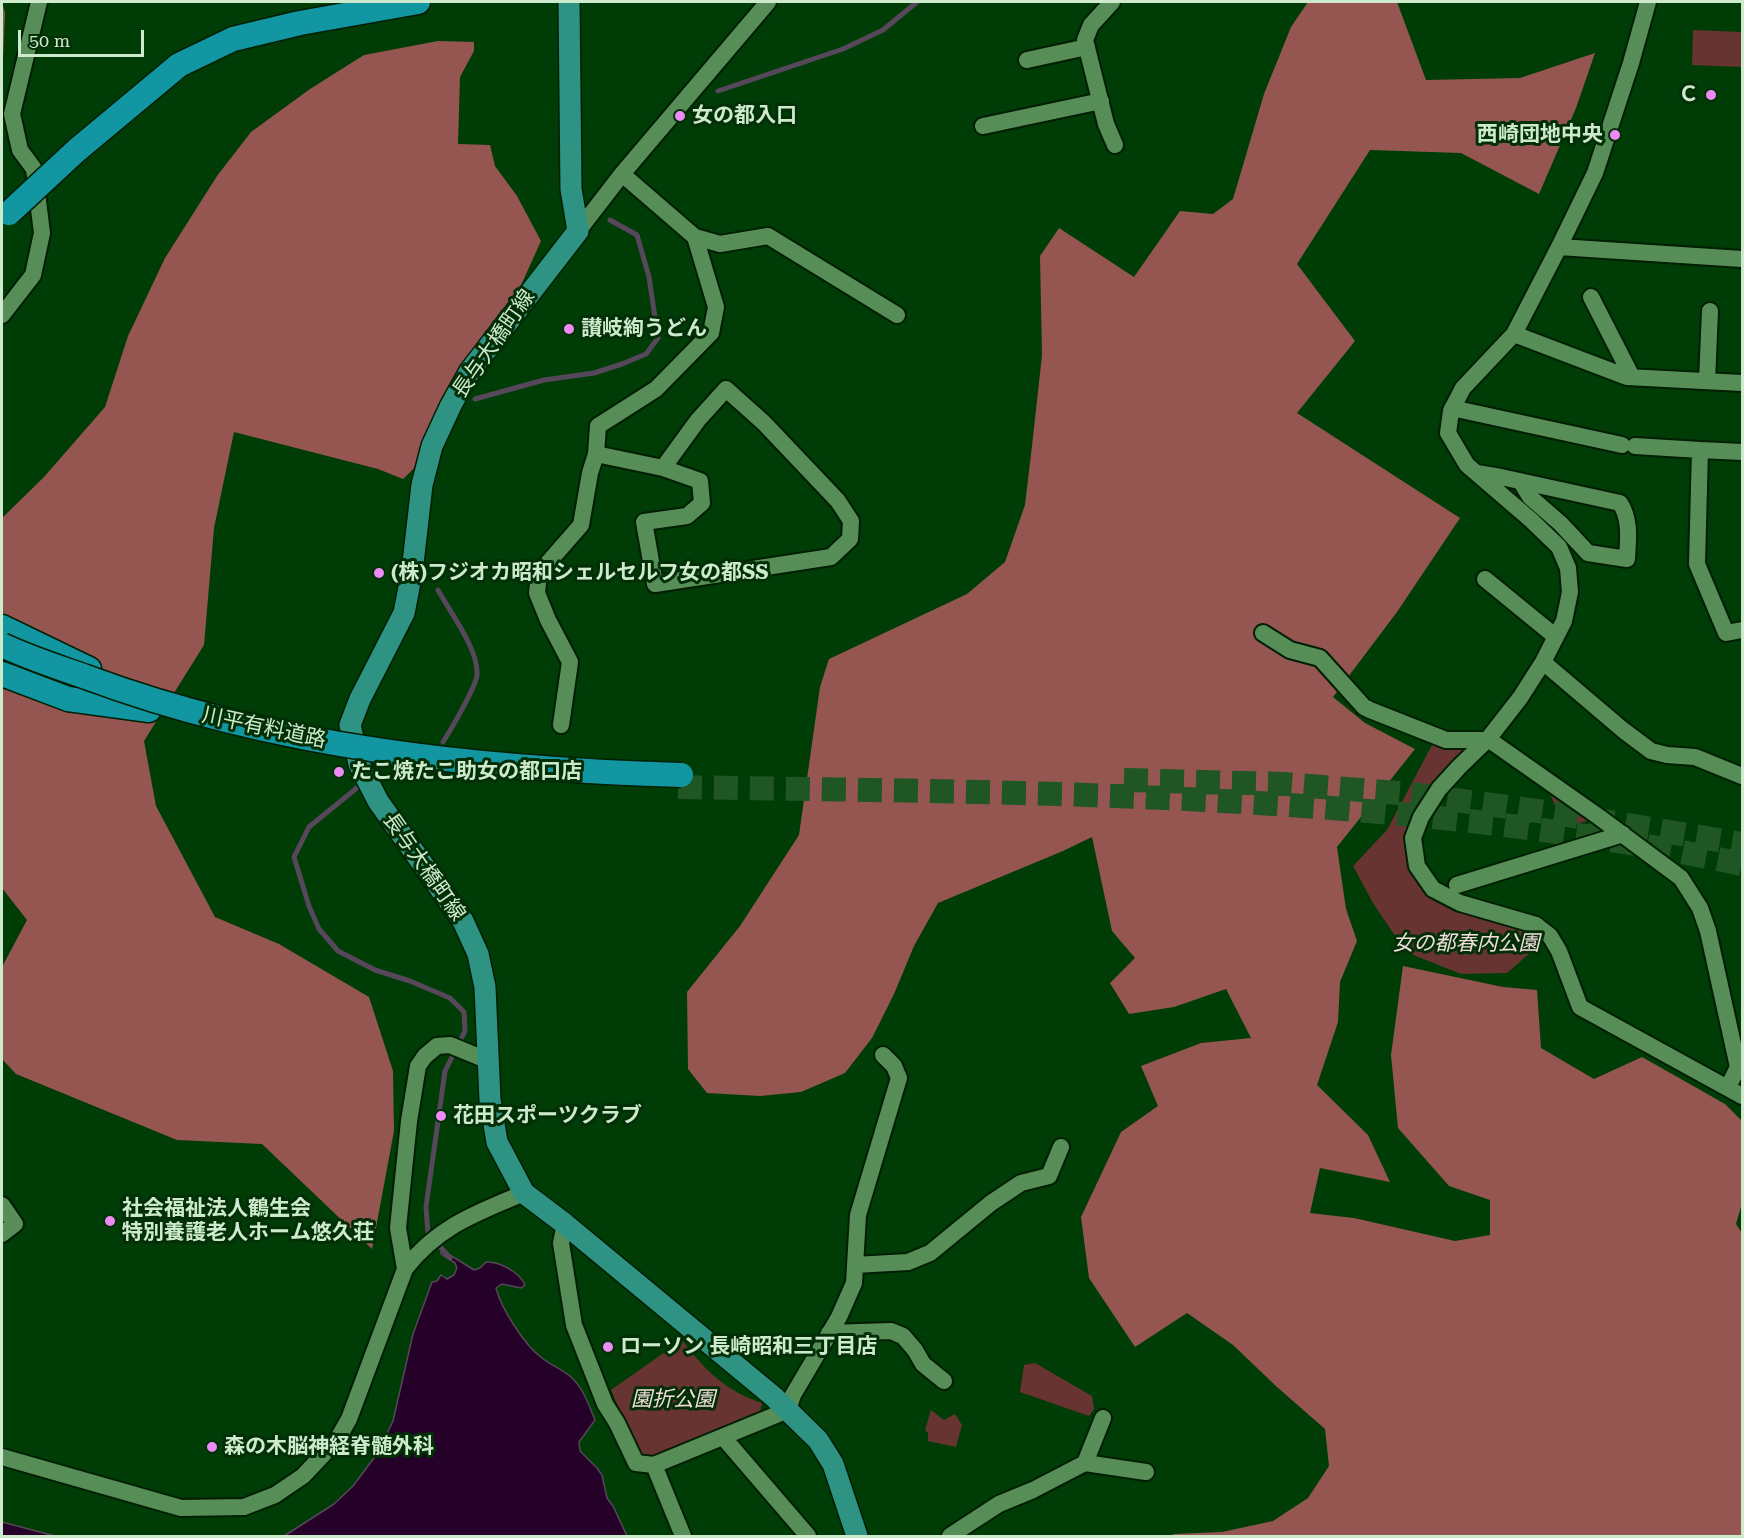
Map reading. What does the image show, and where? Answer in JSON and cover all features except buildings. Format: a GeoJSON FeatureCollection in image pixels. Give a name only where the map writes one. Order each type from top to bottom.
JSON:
{"type":"FeatureCollection","features":[{"type":"Feature","properties":{"kind":"highway"},"geometry":{"type":"LineString","coordinates":[[5,216],[77,150],[179,65],[233,39],[300,23],[418,2]]}},
{"type":"Feature","properties":{"kind":"highway"},"geometry":{"type":"LineString","coordinates":[[2,627],[155,706]]}},
{"type":"Feature","properties":{"kind":"highway","name":"川平有料道路"},"geometry":{"type":"LineString","coordinates":[[2,645],[155,706]]}},
{"type":"Feature","properties":{"kind":"highway","name":"川平有料道路"},"geometry":{"type":"LineString","coordinates":[[2,655],[155,706],[293,736],[419,757],[679,781]]}},
{"type":"Feature","properties":{"kind":"highway"},"geometry":{"type":"LineString","coordinates":[[2,674],[68,699],[155,706]]}},
{"type":"Feature","properties":{"kind":"main road"},"geometry":{"type":"LineString","coordinates":[[569,2],[571,189],[578,231]]}},
{"type":"Feature","properties":{"kind":"main road","name":"長与大橋町線"},"geometry":{"type":"LineString","coordinates":[[578,231],[476,363],[451,405],[432,446],[422,485],[412,572],[404,613],[360,699],[350,725],[359,764],[378,801],[463,921],[478,954],[485,987],[490,1100],[497,1142],[524,1193],[565,1224],[774,1397],[818,1440],[833,1464],[857,1536]]}},
{"type":"Feature","properties":{"kind":"street"},"geometry":{"type":"LineString","coordinates":[[2,315],[33,275],[42,233],[34,169],[20,150],[12,114],[39,2]]}},
{"type":"Feature","properties":{"kind":"street"},"geometry":{"type":"LineString","coordinates":[[578,231],[622,174],[768,2]]}},
{"type":"Feature","properties":{"kind":"street"},"geometry":{"type":"LineString","coordinates":[[1112,2],[1091,25],[1085,40],[1106,124],[1115,145]]}},
{"type":"Feature","properties":{"kind":"street"},"geometry":{"type":"LineString","coordinates":[[1263,633],[1290,650],[1320,658],[1364,707],[1370,710],[1446,740],[1488,739],[1623,834],[1681,878],[1700,908],[1708,931],[1738,1067],[1735,1091],[1580,1007],[1559,951],[1550,936],[1536,925],[1460,903],[1432,889],[1417,866],[1413,838],[1420,817],[1439,789],[1488,739],[1520,698],[1544,662],[1564,621],[1570,592],[1568,568],[1559,547],[1467,465],[1449,433],[1452,408],[1463,388],[1514,334],[1595,173],[1648,2]]}},
{"type":"Feature","properties":{"kind":"street"},"geometry":{"type":"LineString","coordinates":[[1027,60],[1087,47]]}},
{"type":"Feature","properties":{"kind":"street"},"geometry":{"type":"LineString","coordinates":[[983,126],[1101,101]]}},
{"type":"Feature","properties":{"kind":"street"},"geometry":{"type":"LineString","coordinates":[[622,174],[695,237],[720,244],[768,237],[897,315]]}},
{"type":"Feature","properties":{"kind":"street"},"geometry":{"type":"LineString","coordinates":[[561,724],[570,662],[548,620],[537,592],[539,573],[581,525],[590,473],[596,454],[598,426],[656,389],[711,333],[716,308],[695,237]]}},
{"type":"Feature","properties":{"kind":"street"},"geometry":{"type":"LineString","coordinates":[[1559,247],[1743,259]]}},
{"type":"Feature","properties":{"kind":"street"},"geometry":{"type":"LineString","coordinates":[[1591,297],[1632,377]]}},
{"type":"Feature","properties":{"kind":"street"},"geometry":{"type":"LineString","coordinates":[[1707,381],[1710,310]]}},
{"type":"Feature","properties":{"kind":"street"},"geometry":{"type":"LineString","coordinates":[[1514,334],[1632,377],[1743,383]]}},
{"type":"Feature","properties":{"kind":"street"},"geometry":{"type":"LineString","coordinates":[[596,454],[663,468],[700,481],[702,503],[687,516],[644,522],[655,584],[831,557],[850,539],[851,521],[838,501],[764,423],[726,389],[698,420],[663,468]]}},
{"type":"Feature","properties":{"kind":"street"},"geometry":{"type":"LineString","coordinates":[[1452,408],[1629,446],[1743,452]]}},
{"type":"Feature","properties":{"kind":"street"},"geometry":{"type":"LineString","coordinates":[[1700,450],[1697,564],[1726,633],[1743,630]]}},
{"type":"Feature","properties":{"kind":"street"},"geometry":{"type":"LineString","coordinates":[[1476,473],[1521,482],[1620,503],[1626,513],[1629,534],[1627,560],[1588,553],[1530,496],[1521,482]]}},
{"type":"Feature","properties":{"kind":"street"},"geometry":{"type":"LineString","coordinates":[[1485,579],[1556,637]]}},
{"type":"Feature","properties":{"kind":"street"},"geometry":{"type":"LineString","coordinates":[[1544,662],[1651,751],[1667,755],[1695,757],[1743,776]]}},
{"type":"Feature","properties":{"kind":"street"},"geometry":{"type":"LineString","coordinates":[[1457,885],[1623,834]]}},
{"type":"Feature","properties":{"kind":"street"},"geometry":{"type":"LineString","coordinates":[[405,1269],[398,1228],[409,1121],[418,1066],[424,1056],[437,1046],[450,1045],[489,1060]]}},
{"type":"Feature","properties":{"kind":"street"},"geometry":{"type":"LineString","coordinates":[[565,1224],[561,1243],[574,1325],[605,1404],[636,1463],[654,1465],[788,1410],[793,1395],[839,1317],[854,1283],[858,1215],[899,1078],[894,1066],[883,1055]]}},
{"type":"Feature","properties":{"kind":"street"},"geometry":{"type":"LineString","coordinates":[[855,1265],[908,1262],[930,1253],[991,1203],[1021,1183],[1049,1176],[1061,1147]]}},
{"type":"Feature","properties":{"kind":"street"},"geometry":{"type":"LineString","coordinates":[[2,1457],[181,1509],[244,1507],[274,1495],[303,1476],[337,1440],[349,1419],[405,1269],[424,1246],[442,1232],[477,1213],[524,1193]]}},
{"type":"Feature","properties":{"kind":"street"},"geometry":{"type":"LineString","coordinates":[[2,1205],[15,1224],[2,1234]]}},
{"type":"Feature","properties":{"kind":"street"},"geometry":{"type":"LineString","coordinates":[[829,1333],[891,1331],[903,1336],[915,1350],[922,1364],[944,1381]]}},
{"type":"Feature","properties":{"kind":"street"},"geometry":{"type":"LineString","coordinates":[[1085,1463],[1103,1418]]}},
{"type":"Feature","properties":{"kind":"street"},"geometry":{"type":"LineString","coordinates":[[723,1437],[804,1536]]}},
{"type":"Feature","properties":{"kind":"street"},"geometry":{"type":"LineString","coordinates":[[950,1536],[999,1504],[1033,1490],[1085,1463],[1146,1472]]}},
{"type":"Feature","properties":{"kind":"street"},"geometry":{"type":"LineString","coordinates":[[654,1465],[683,1536]]}},
{"type":"Feature","properties":{"kind":"green space"},"geometry":{"type":"Polygon","coordinates":[[[1693,30],[1742,32],[1742,67],[1692,65],[1693,30]]]}},
{"type":"Feature","properties":{"kind":"green space","name":"女の都春内公園"},"geometry":{"type":"Polygon","coordinates":[[[1433,743],[1445,750],[1469,747],[1418,803],[1405,839],[1426,893],[1446,906],[1535,933],[1545,940],[1507,973],[1461,974],[1406,952],[1373,903],[1353,866],[1387,830],[1433,743]]]}},
{"type":"Feature","properties":{"kind":"green space"},"geometry":{"type":"Polygon","coordinates":[[[1550,794],[1592,820],[1564,826],[1550,794]]]}},
{"type":"Feature","properties":{"kind":"green space","name":"園折公園"},"geometry":{"type":"Polygon","coordinates":[[[682,1340],[699,1361],[726,1386],[762,1403],[760,1412],[654,1457],[639,1455],[611,1390],[682,1340]]]}},
{"type":"Feature","properties":{"kind":"green space"},"geometry":{"type":"Polygon","coordinates":[[[1035,1363],[1092,1396],[1094,1409],[1089,1416],[1020,1392],[1024,1365],[1035,1363]]]}},
{"type":"Feature","properties":{"kind":"green space"},"geometry":{"type":"Polygon","coordinates":[[[931,1410],[944,1420],[955,1414],[962,1425],[956,1447],[928,1441],[928,1433],[925,1430],[931,1410]]]}},
{"type":"Feature","properties":{"kind":"shaded area"},"geometry":{"type":"Polygon","coordinates":[[[2,2],[5,13],[2,82],[2,2]]]}},
{"type":"Feature","properties":{"kind":"shaded area"},"geometry":{"type":"Polygon","coordinates":[[[1308,2],[1397,2],[1426,80],[1520,78],[1595,53],[1576,108],[1539,194],[1461,153],[1370,150],[1297,264],[1355,341],[1297,413],[1460,518],[1397,612],[1333,697],[1365,723],[1415,749],[1337,847],[1346,909],[1357,941],[1340,982],[1338,1022],[1317,1085],[1368,1135],[1390,1182],[1320,1168],[1310,1213],[1354,1218],[1455,1241],[1490,1235],[1490,1200],[1449,1186],[1398,1128],[1391,1055],[1403,966],[1503,987],[1537,990],[1541,1048],[1594,1079],[1642,1057],[1725,1104],[1742,1121],[1742,1203],[1736,1224],[1742,1233],[1742,1536],[1170,1536],[1222,1532],[1273,1521],[1308,1498],[1329,1466],[1325,1429],[1233,1345],[1187,1313],[1135,1347],[1089,1278],[1081,1217],[1121,1132],[1158,1106],[1141,1066],[1201,1043],[1251,1038],[1226,989],[1174,1007],[1129,1014],[1110,983],[1135,958],[1112,931],[1092,837],[938,903],[914,946],[872,1038],[845,1073],[801,1092],[760,1096],[707,1093],[688,1069],[687,992],[740,926],[799,835],[820,687],[829,659],[967,594],[1005,562],[1025,505],[1032,446],[1042,355],[1040,256],[1059,228],[1134,277],[1180,211],[1213,214],[1233,199],[1264,94],[1291,27],[1308,2]]]}},
{"type":"Feature","properties":{"kind":"shaded area"},"geometry":{"type":"Polygon","coordinates":[[[438,41],[474,42],[474,51],[460,77],[458,144],[490,145],[495,166],[517,196],[541,241],[512,305],[433,450],[403,479],[378,469],[234,432],[214,528],[204,645],[144,741],[156,806],[215,917],[279,944],[369,997],[393,1071],[394,1131],[372,1249],[262,1144],[177,1140],[16,1074],[2,1059],[2,967],[27,920],[2,888],[2,518],[44,477],[105,407],[128,336],[165,258],[217,176],[251,132],[310,89],[364,55],[438,41]]]}},
{"type":"Feature","properties":{"kind":"shaded area"},"geometry":{"type":"Polygon","coordinates":[[[441,1252],[447,1253],[474,1270],[486,1262],[497,1263],[514,1272],[525,1285],[521,1288],[502,1284],[496,1288],[503,1306],[528,1345],[542,1358],[569,1376],[583,1393],[595,1420],[579,1442],[580,1451],[602,1475],[607,1498],[627,1536],[284,1536],[334,1504],[353,1486],[377,1454],[393,1421],[413,1334],[432,1282],[437,1281],[441,1275],[447,1279],[454,1275],[457,1268],[455,1263],[441,1252]]]}},
{"type":"Feature","properties":{"kind":"shaded area"},"geometry":{"type":"Polygon","coordinates":[[[2,1522],[55,1536],[2,1536],[2,1522]]]}},
{"type":"Feature","properties":{"kind":"waterway"},"geometry":{"type":"LineString","coordinates":[[718,91],[843,49],[883,30],[917,2]]}},
{"type":"Feature","properties":{"kind":"waterway"},"geometry":{"type":"LineString","coordinates":[[475,399],[544,380],[594,373],[646,354],[658,338],[649,277],[637,235],[610,220]]}},
{"type":"Feature","properties":{"kind":"waterway"},"geometry":{"type":"LineString","coordinates":[[438,590],[469,643],[477,675],[468,699],[443,742]]}},
{"type":"Feature","properties":{"kind":"waterway"},"geometry":{"type":"LineString","coordinates":[[358,787],[309,827],[294,857],[309,906],[319,929],[338,951],[375,970],[410,981],[450,998],[464,1012],[465,1031],[445,1071],[426,1207],[428,1233],[450,1258]]}},
{"type":"Feature","properties":{"kind":"tunnel"},"geometry":{"type":"LineString","coordinates":[[1124,780],[1284,784],[1411,794],[1567,815],[1742,844]]}},
{"type":"Feature","properties":{"kind":"tunnel"},"geometry":{"type":"LineString","coordinates":[[678,787],[1079,795],[1212,800],[1346,809],[1478,822],[1611,840],[1742,864]]}},
{"type":"Feature","properties":{"kind":"place","name":"Ｃ"},"geometry":{"type":"Point","coordinates":[1711,95]}},
{"type":"Feature","properties":{"kind":"place","name":"女の都入口"},"geometry":{"type":"Point","coordinates":[680,116]}},
{"type":"Feature","properties":{"kind":"place","name":"西崎団地中央"},"geometry":{"type":"Point","coordinates":[1615,135]}},
{"type":"Feature","properties":{"kind":"place","name":"讃岐絢うどん"},"geometry":{"type":"Point","coordinates":[569,329]}},
{"type":"Feature","properties":{"kind":"place","name":"(株)フジオカ昭和シェルセルフ女の都SS"},"geometry":{"type":"Point","coordinates":[379,573]}},
{"type":"Feature","properties":{"kind":"place","name":"たこ焼たこ助女の都口店"},"geometry":{"type":"Point","coordinates":[339,772]}},
{"type":"Feature","properties":{"kind":"place","name":"花田スポーツクラブ"},"geometry":{"type":"Point","coordinates":[441,1116]}},
{"type":"Feature","properties":{"kind":"place","name":"社会福祉法人鶴生会 特別養護老人ホーム悠久荘"},"geometry":{"type":"Point","coordinates":[110,1221]}},
{"type":"Feature","properties":{"kind":"place","name":"ローソン 長崎昭和三丁目店"},"geometry":{"type":"Point","coordinates":[608,1347]}},
{"type":"Feature","properties":{"kind":"place","name":"森の木脳神経脊髄外科"},"geometry":{"type":"Point","coordinates":[212,1447]}}]}
